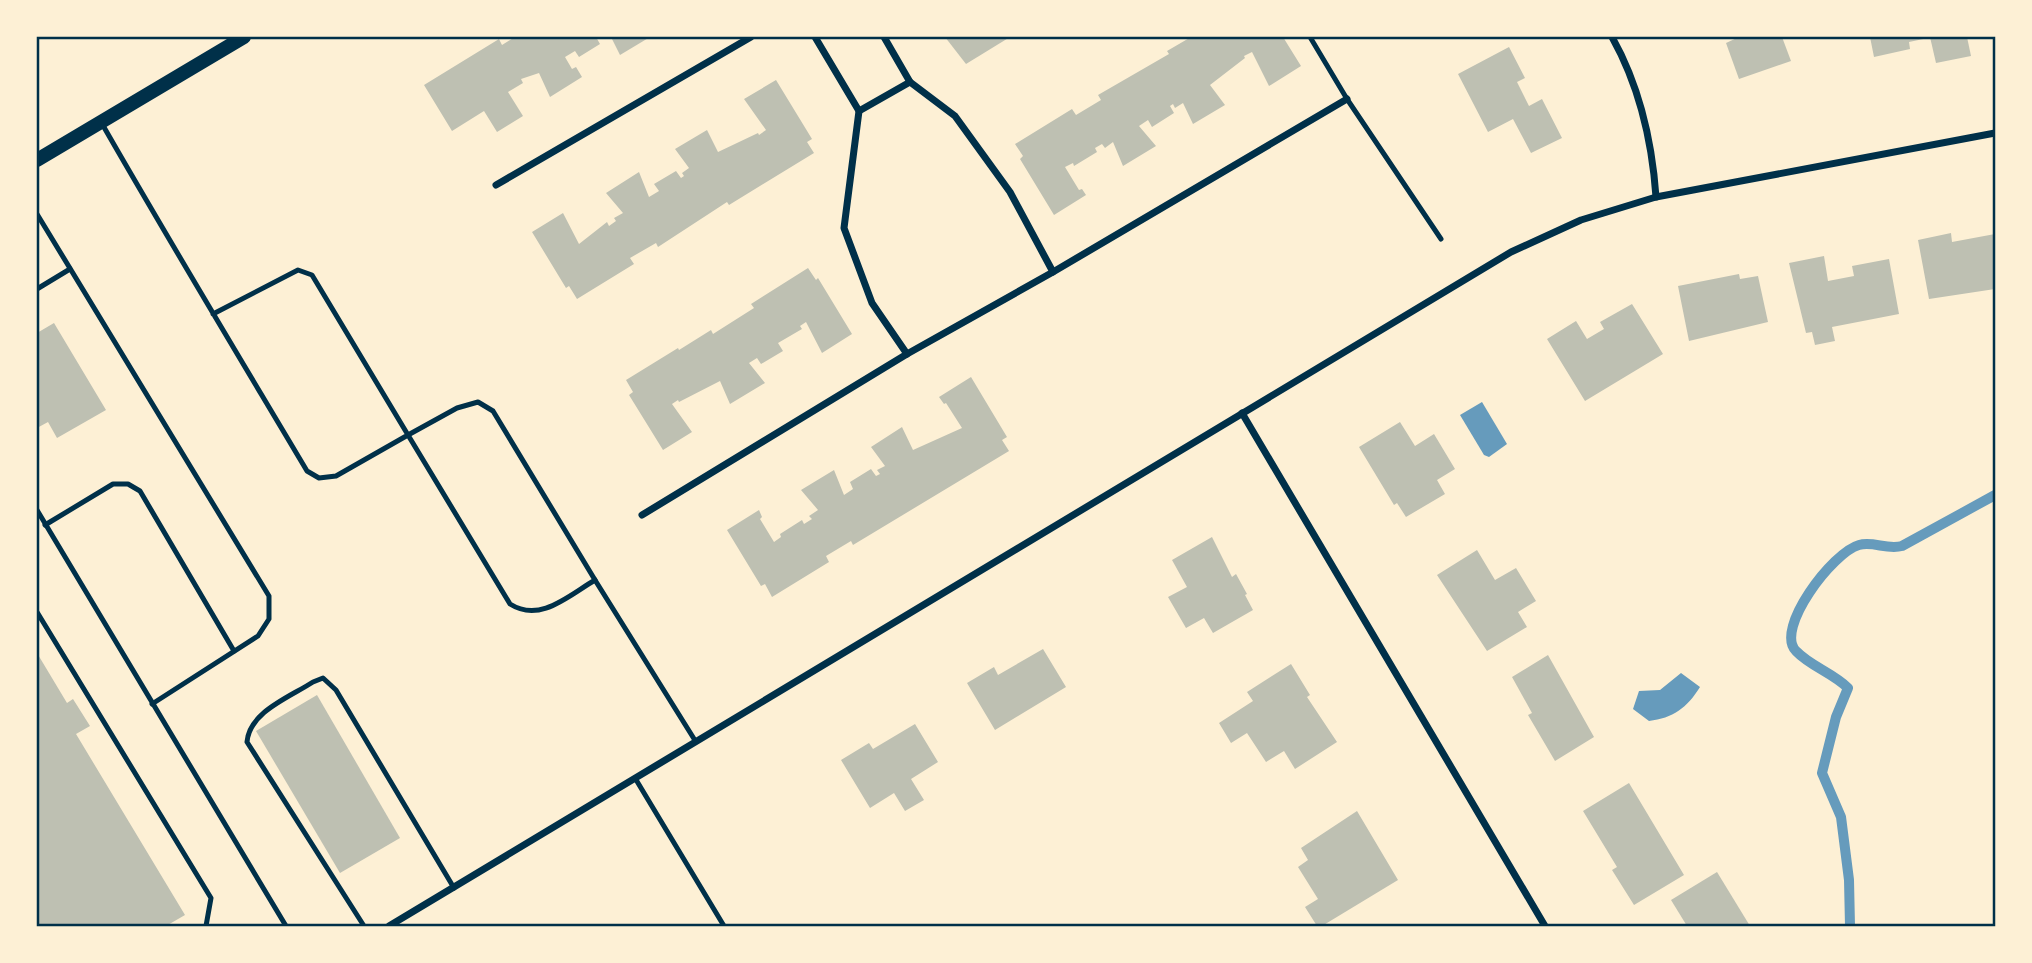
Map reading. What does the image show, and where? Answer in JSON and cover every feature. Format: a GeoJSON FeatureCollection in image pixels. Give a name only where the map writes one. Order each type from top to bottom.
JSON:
{"type":"FeatureCollection","features":[{"type":"Feature","properties":{"kind":"main road"},"geometry":{"type":"LineString","coordinates":[[37,160],[244,37]]}},
{"type":"Feature","properties":{"kind":"street"},"geometry":{"type":"LineString","coordinates":[[496,185],[751,37]]}},
{"type":"Feature","properties":{"kind":"street"},"geometry":{"type":"LineString","coordinates":[[815,37],[859,111],[845,228],[872,303],[907,354]]}},
{"type":"Feature","properties":{"kind":"street"},"geometry":{"type":"LineString","coordinates":[[884,37],[910,82],[955,116],[1010,192],[1053,272]]}},
{"type":"Feature","properties":{"kind":"street"},"geometry":{"type":"LineString","coordinates":[[1612,37],[1626,62],[1644,115],[1653,160],[1656,197]]}},
{"type":"Feature","properties":{"kind":"street"},"geometry":{"type":"LineString","coordinates":[[859,111],[910,82]]}},
{"type":"Feature","properties":{"kind":"street"},"geometry":{"type":"LineString","coordinates":[[642,515],[907,354],[1053,272],[1347,99]]}},
{"type":"Feature","properties":{"kind":"street"},"geometry":{"type":"LineString","coordinates":[[389,926],[399,924],[635,778],[1511,252],[1581,220],[1656,197],[1995,133]]}},
{"type":"Feature","properties":{"kind":"street"},"geometry":{"type":"LineString","coordinates":[[1242,413],[1545,926]]}},
{"type":"Feature","properties":{"kind":"lane"},"geometry":{"type":"LineString","coordinates":[[1310,37],[1347,99],[1441,239]]}},
{"type":"Feature","properties":{"kind":"lane"},"geometry":{"type":"LineString","coordinates":[[101,122],[307,471],[319,478],[336,476],[457,408],[478,402],[493,411],[696,742]]}},
{"type":"Feature","properties":{"kind":"lane"},"geometry":{"type":"LineString","coordinates":[[37,214],[269,596],[269,619],[258,636],[152,704]]}},
{"type":"Feature","properties":{"kind":"lane"},"geometry":{"type":"LineString","coordinates":[[37,289],[70,269]]}},
{"type":"Feature","properties":{"kind":"lane"},"geometry":{"type":"LineString","coordinates":[[213,314],[298,270],[312,275],[510,604],[523,613],[543,611],[595,580]]}},
{"type":"Feature","properties":{"kind":"lane"},"geometry":{"type":"LineString","coordinates":[[45,524],[113,484],[128,484],[140,491],[234,651]]}},
{"type":"Feature","properties":{"kind":"lane"},"geometry":{"type":"LineString","coordinates":[[37,510],[286,926]]}},
{"type":"Feature","properties":{"kind":"lane"},"geometry":{"type":"LineString","coordinates":[[37,612],[211,898],[206,926]]}},
{"type":"Feature","properties":{"kind":"lane"},"geometry":{"type":"LineString","coordinates":[[363,926],[247,742],[248,728],[256,719],[313,682],[323,678],[336,690],[454,888]]}},
{"type":"Feature","properties":{"kind":"lane"},"geometry":{"type":"LineString","coordinates":[[635,778],[724,926]]}},
{"type":"Feature","properties":{"kind":"water"},"geometry":{"type":"Polygon","coordinates":[[[1482,402],[1507,444],[1489,457],[1484,455],[1460,415],[1482,402]]]}},
{"type":"Feature","properties":{"kind":"water"},"geometry":{"type":"Polygon","coordinates":[[[1681,673],[1700,687],[1679,711],[1649,721],[1633,709],[1639,691],[1660,690],[1681,673]]]}},
{"type":"Feature","properties":{"kind":"building"},"geometry":{"type":"Polygon","coordinates":[[[515,37],[596,37],[600,44],[579,57],[575,51],[565,57],[572,69],[576,67],[582,77],[550,97],[539,73],[521,79],[523,83],[508,92],[523,116],[497,132],[484,111],[452,131],[424,85],[499,39],[502,45],[515,37]]]}},
{"type":"Feature","properties":{"kind":"building"},"geometry":{"type":"Polygon","coordinates":[[[611,37],[650,37],[620,55],[611,37]]]}},
{"type":"Feature","properties":{"kind":"building"},"geometry":{"type":"Polygon","coordinates":[[[945,37],[1010,37],[966,64],[945,37]]]}},
{"type":"Feature","properties":{"kind":"building"},"geometry":{"type":"Polygon","coordinates":[[[1191,37],[1283,37],[1301,66],[1269,86],[1252,52],[1244,56],[1245,58],[1210,85],[1225,105],[1193,124],[1183,103],[1175,108],[1173,104],[1170,106],[1174,113],[1152,127],[1148,120],[1139,126],[1156,146],[1123,166],[1113,142],[1105,148],[1102,144],[1095,148],[1097,152],[1074,166],[1073,163],[1065,167],[1079,190],[1082,189],[1086,195],[1054,215],[1020,159],[1023,156],[1015,144],[1072,109],[1076,115],[1101,100],[1098,95],[1169,54],[1167,51],[1191,37]]]}},
{"type":"Feature","properties":{"kind":"building"},"geometry":{"type":"Polygon","coordinates":[[[1739,37],[1782,37],[1791,61],[1739,79],[1726,43],[1739,37]]]}},
{"type":"Feature","properties":{"kind":"building"},"geometry":{"type":"Polygon","coordinates":[[[1870,37],[1928,38],[1909,42],[1910,49],[1874,57],[1870,37]]]}},
{"type":"Feature","properties":{"kind":"building"},"geometry":{"type":"Polygon","coordinates":[[[1930,37],[1967,37],[1971,56],[1936,63],[1930,37]]]}},
{"type":"Feature","properties":{"kind":"building"},"geometry":{"type":"Polygon","coordinates":[[[1509,47],[1525,78],[1517,82],[1529,106],[1542,99],[1562,138],[1531,153],[1513,119],[1488,132],[1458,74],[1509,47]]]}},
{"type":"Feature","properties":{"kind":"building"},"geometry":{"type":"Polygon","coordinates":[[[776,80],[812,139],[807,142],[814,153],[729,205],[727,202],[658,247],[656,243],[630,258],[634,264],[577,299],[569,286],[566,288],[532,232],[563,213],[579,244],[607,222],[609,226],[616,221],[614,218],[623,213],[606,193],[639,172],[649,197],[659,191],[654,184],[676,171],[681,178],[684,176],[682,173],[689,168],[675,149],[707,130],[718,152],[758,133],[759,135],[766,130],[744,99],[776,80]]]}},
{"type":"Feature","properties":{"kind":"building"},"geometry":{"type":"Polygon","coordinates":[[[1951,233],[1952,242],[1995,234],[1995,289],[1929,299],[1918,240],[1951,233]]]}},
{"type":"Feature","properties":{"kind":"building"},"geometry":{"type":"Polygon","coordinates":[[[1824,256],[1828,281],[1854,276],[1852,266],[1889,259],[1899,314],[1832,327],[1835,341],[1815,345],[1812,332],[1806,333],[1789,263],[1824,256]]]}},
{"type":"Feature","properties":{"kind":"building"},"geometry":{"type":"Polygon","coordinates":[[[808,268],[816,280],[818,278],[852,334],[822,353],[806,322],[800,326],[802,329],[778,343],[783,351],[761,364],[757,358],[749,363],[765,383],[730,404],[720,381],[679,402],[678,400],[672,404],[692,432],[663,450],[629,395],[633,392],[626,380],[711,330],[713,334],[754,308],[751,304],[808,268]]]}},
{"type":"Feature","properties":{"kind":"building"},"geometry":{"type":"Polygon","coordinates":[[[1739,274],[1740,279],[1758,276],[1768,322],[1689,341],[1678,286],[1739,274]]]}},
{"type":"Feature","properties":{"kind":"building"},"geometry":{"type":"Polygon","coordinates":[[[1632,304],[1663,354],[1585,401],[1547,339],[1576,321],[1587,339],[1604,329],[1600,322],[1632,304]]]}},
{"type":"Feature","properties":{"kind":"building"},"geometry":{"type":"Polygon","coordinates":[[[54,323],[106,410],[57,438],[48,422],[37,428],[37,333],[54,323]]]}},
{"type":"Feature","properties":{"kind":"building"},"geometry":{"type":"Polygon","coordinates":[[[971,377],[1007,437],[1002,440],[1009,451],[853,545],[851,541],[826,556],[829,562],[772,597],[765,584],[761,586],[727,530],[759,510],[762,517],[760,519],[774,542],[781,537],[780,534],[802,520],[804,524],[812,519],[809,516],[818,510],[801,490],[834,470],[844,495],[853,489],[850,482],[871,469],[876,476],[880,474],[877,470],[885,466],[871,447],[902,427],[913,450],[962,428],[939,397],[971,377]]]}},
{"type":"Feature","properties":{"kind":"building"},"geometry":{"type":"Polygon","coordinates":[[[1400,422],[1415,446],[1434,434],[1455,469],[1437,480],[1445,494],[1406,517],[1397,503],[1394,505],[1359,447],[1400,422]]]}},
{"type":"Feature","properties":{"kind":"building"},"geometry":{"type":"Polygon","coordinates":[[[1212,537],[1232,577],[1236,574],[1253,610],[1213,633],[1204,618],[1186,628],[1168,597],[1187,587],[1172,560],[1212,537]]]}},
{"type":"Feature","properties":{"kind":"building"},"geometry":{"type":"Polygon","coordinates":[[[1477,550],[1495,580],[1516,568],[1536,601],[1518,612],[1527,627],[1487,651],[1437,575],[1477,550]]]}},
{"type":"Feature","properties":{"kind":"building"},"geometry":{"type":"Polygon","coordinates":[[[1043,649],[1066,687],[995,730],[967,683],[994,667],[998,675],[1043,649]]]}},
{"type":"Feature","properties":{"kind":"building"},"geometry":{"type":"Polygon","coordinates":[[[37,653],[67,703],[73,699],[90,726],[76,734],[185,915],[166,926],[37,926],[37,653]]]}},
{"type":"Feature","properties":{"kind":"building"},"geometry":{"type":"Polygon","coordinates":[[[1548,655],[1594,737],[1555,761],[1528,715],[1532,713],[1512,677],[1548,655]]]}},
{"type":"Feature","properties":{"kind":"building"},"geometry":{"type":"Polygon","coordinates":[[[1291,664],[1310,695],[1307,697],[1337,742],[1295,769],[1284,751],[1266,762],[1247,733],[1231,743],[1219,723],[1253,701],[1247,692],[1291,664]]]}},
{"type":"Feature","properties":{"kind":"building"},"geometry":{"type":"Polygon","coordinates":[[[317,695],[400,838],[340,873],[256,731],[317,695]]]}},
{"type":"Feature","properties":{"kind":"building"},"geometry":{"type":"Polygon","coordinates":[[[915,724],[938,762],[911,779],[924,800],[905,811],[894,793],[870,808],[841,760],[869,743],[873,749],[915,724]]]}},
{"type":"Feature","properties":{"kind":"building"},"geometry":{"type":"Polygon","coordinates":[[[1629,783],[1684,875],[1634,905],[1612,870],[1617,867],[1583,811],[1629,783]]]}},
{"type":"Feature","properties":{"kind":"building"},"geometry":{"type":"Polygon","coordinates":[[[1357,811],[1398,880],[1322,926],[1317,926],[1305,907],[1318,899],[1298,867],[1308,860],[1301,848],[1357,811]]]}},
{"type":"Feature","properties":{"kind":"building"},"geometry":{"type":"Polygon","coordinates":[[[1717,872],[1750,926],[1687,926],[1671,900],[1717,872]]]}},
{"type":"Feature","properties":{"kind":"waterway"},"geometry":{"type":"LineString","coordinates":[[1850,926],[1849,880],[1841,817],[1822,773],[1836,717],[1848,688],[1796,651],[1791,640],[1793,626],[1809,592],[1835,561],[1848,551],[1864,544],[1902,546],[1995,495]]}}]}
